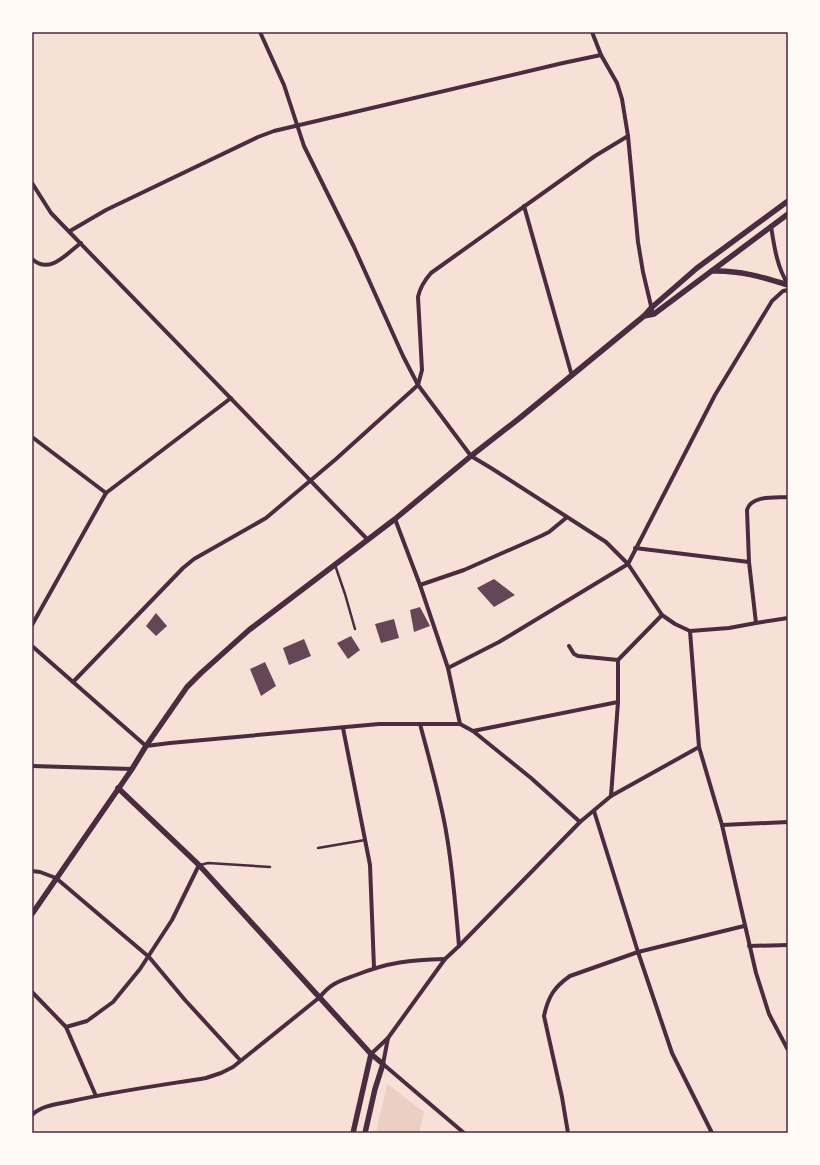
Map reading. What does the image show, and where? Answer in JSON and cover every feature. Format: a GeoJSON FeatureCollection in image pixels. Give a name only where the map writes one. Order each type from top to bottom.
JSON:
{"type":"FeatureCollection","features":[{"type":"Feature","properties":{"kind":"street"},"geometry":{"type":"LineString","coordinates":[[260,32],[284,85],[304,146],[354,247],[403,356],[418,385],[471,456],[566,518],[606,542],[628,564],[662,615],[675,624],[690,631],[729,628],[788,618]]}},
{"type":"Feature","properties":{"kind":"street"},"geometry":{"type":"LineString","coordinates":[[592,32],[601,55],[617,83],[622,99],[628,136],[638,242],[651,308],[654,314]]}},
{"type":"Feature","properties":{"kind":"street"},"geometry":{"type":"LineString","coordinates":[[70,231],[106,210],[258,137],[274,131],[556,64],[601,55]]}},
{"type":"Feature","properties":{"kind":"street"},"geometry":{"type":"LineString","coordinates":[[73,682],[188,563],[266,518],[336,459],[418,385],[422,370],[418,297],[419,289],[424,281],[440,266],[524,206],[595,156],[628,136]]}},
{"type":"Feature","properties":{"kind":"street"},"geometry":{"type":"LineString","coordinates":[[32,183],[51,212],[368,540]]}},
{"type":"Feature","properties":{"kind":"street"},"geometry":{"type":"LineString","coordinates":[[32,914],[187,687],[201,673],[249,630],[395,519],[471,456],[572,377],[644,316],[651,308],[697,268],[788,201]]}},
{"type":"Feature","properties":{"kind":"street"},"geometry":{"type":"LineString","coordinates":[[524,206],[572,377]]}},
{"type":"Feature","properties":{"kind":"street"},"geometry":{"type":"LineString","coordinates":[[774,212],[771,226],[778,262],[788,285]]}},
{"type":"Feature","properties":{"kind":"street"},"geometry":{"type":"LineString","coordinates":[[644,316],[654,314],[788,214]]}},
{"type":"Feature","properties":{"kind":"street"},"geometry":{"type":"LineString","coordinates":[[32,259],[41,266],[50,265],[81,243]]}},
{"type":"Feature","properties":{"kind":"street"},"geometry":{"type":"LineString","coordinates":[[712,271],[725,270],[752,274],[788,285]]}},
{"type":"Feature","properties":{"kind":"street"},"geometry":{"type":"LineString","coordinates":[[448,668],[499,642],[628,564],[715,395],[772,301],[777,295],[788,290]]}},
{"type":"Feature","properties":{"kind":"street"},"geometry":{"type":"LineString","coordinates":[[32,625],[106,493],[231,398]]}},
{"type":"Feature","properties":{"kind":"street"},"geometry":{"type":"LineString","coordinates":[[32,437],[106,493]]}},
{"type":"Feature","properties":{"kind":"street"},"geometry":{"type":"LineString","coordinates":[[756,623],[749,562],[747,510],[754,500],[788,497]]}},
{"type":"Feature","properties":{"kind":"street"},"geometry":{"type":"LineString","coordinates":[[420,585],[464,570],[541,536],[549,532],[566,518]]}},
{"type":"Feature","properties":{"kind":"street"},"geometry":{"type":"LineString","coordinates":[[395,519],[420,585],[448,668],[460,724]]}},
{"type":"Feature","properties":{"kind":"street"},"geometry":{"type":"LineString","coordinates":[[635,548],[749,562]]}},
{"type":"Feature","properties":{"kind":"street"},"geometry":{"type":"LineString","coordinates":[[611,796],[618,702],[618,660],[662,615]]}},
{"type":"Feature","properties":{"kind":"street"},"geometry":{"type":"LineString","coordinates":[[690,631],[699,747],[722,825],[756,973],[769,1014],[788,1050]]}},
{"type":"Feature","properties":{"kind":"street"},"geometry":{"type":"LineString","coordinates":[[32,646],[146,746],[379,724],[460,724],[473,731],[532,778],[580,822]]}},
{"type":"Feature","properties":{"kind":"street"},"geometry":{"type":"LineString","coordinates":[[570,646],[574,654],[578,656],[618,660]]}},
{"type":"Feature","properties":{"kind":"street"},"geometry":{"type":"LineString","coordinates":[[473,731],[618,702]]}},
{"type":"Feature","properties":{"kind":"street"},"geometry":{"type":"LineString","coordinates":[[420,724],[447,836],[453,874],[459,946]]}},
{"type":"Feature","properties":{"kind":"street"},"geometry":{"type":"LineString","coordinates":[[343,728],[366,840],[371,878],[374,968]]}},
{"type":"Feature","properties":{"kind":"street"},"geometry":{"type":"LineString","coordinates":[[353,1133],[372,1054],[388,1038],[445,959],[580,822],[611,796],[699,747]]}},
{"type":"Feature","properties":{"kind":"street"},"geometry":{"type":"LineString","coordinates":[[32,766],[132,769]]}},
{"type":"Feature","properties":{"kind":"street"},"geometry":{"type":"LineString","coordinates":[[118,788],[199,865],[372,1054],[464,1133]]}},
{"type":"Feature","properties":{"kind":"street"},"geometry":{"type":"LineString","coordinates":[[594,811],[638,952],[672,1053],[712,1133]]}},
{"type":"Feature","properties":{"kind":"street"},"geometry":{"type":"LineString","coordinates":[[722,825],[788,822]]}},
{"type":"Feature","properties":{"kind":"street"},"geometry":{"type":"LineString","coordinates":[[66,1027],[87,1021],[113,1002],[149,957],[172,920],[199,865]]}},
{"type":"Feature","properties":{"kind":"street"},"geometry":{"type":"LineString","coordinates":[[32,871],[40,872],[56,878],[149,957],[185,1000],[240,1060]]}},
{"type":"Feature","properties":{"kind":"street"},"geometry":{"type":"LineString","coordinates":[[568,1133],[562,1097],[544,1016],[547,1002],[552,992],[570,976],[638,952],[744,926]]}},
{"type":"Feature","properties":{"kind":"street"},"geometry":{"type":"LineString","coordinates":[[749,946],[788,945]]}},
{"type":"Feature","properties":{"kind":"street"},"geometry":{"type":"LineString","coordinates":[[32,1115],[48,1106],[96,1096],[206,1078],[221,1073],[232,1067],[320,997],[332,984],[374,968],[399,962],[445,959]]}},
{"type":"Feature","properties":{"kind":"street"},"geometry":{"type":"LineString","coordinates":[[32,992],[66,1027],[96,1096]]}},
{"type":"Feature","properties":{"kind":"street"},"geometry":{"type":"LineString","coordinates":[[365,1133],[375,1089],[383,1064],[388,1038]]}},
{"type":"Feature","properties":{"kind":"lane"},"geometry":{"type":"LineString","coordinates":[[335,565],[355,629]]}},
{"type":"Feature","properties":{"kind":"lane"},"geometry":{"type":"LineString","coordinates":[[318,848],[366,840]]}},
{"type":"Feature","properties":{"kind":"lane"},"geometry":{"type":"LineString","coordinates":[[199,865],[208,863],[270,867]]}},
{"type":"Feature","properties":{"kind":"shaded area"},"geometry":{"type":"Polygon","coordinates":[[[387,1084],[424,1112],[419,1133],[376,1133],[387,1084]]]}},
{"type":"Feature","properties":{"kind":"building"},"geometry":{"type":"Polygon","coordinates":[[[494,579],[515,595],[494,607],[477,588],[494,579]]]}},
{"type":"Feature","properties":{"kind":"building"},"geometry":{"type":"Polygon","coordinates":[[[420,607],[430,626],[414,632],[410,610],[420,607]]]}},
{"type":"Feature","properties":{"kind":"building"},"geometry":{"type":"Polygon","coordinates":[[[156,613],[167,626],[156,636],[146,626],[156,613]]]}},
{"type":"Feature","properties":{"kind":"building"},"geometry":{"type":"Polygon","coordinates":[[[394,619],[399,638],[381,643],[375,624],[394,619]]]}},
{"type":"Feature","properties":{"kind":"building"},"geometry":{"type":"Polygon","coordinates":[[[351,636],[360,650],[348,659],[337,643],[351,636]]]}},
{"type":"Feature","properties":{"kind":"building"},"geometry":{"type":"Polygon","coordinates":[[[304,639],[311,656],[289,665],[283,648],[304,639]]]}},
{"type":"Feature","properties":{"kind":"building"},"geometry":{"type":"Polygon","coordinates":[[[265,662],[276,686],[261,696],[250,669],[265,662]]]}}]}
